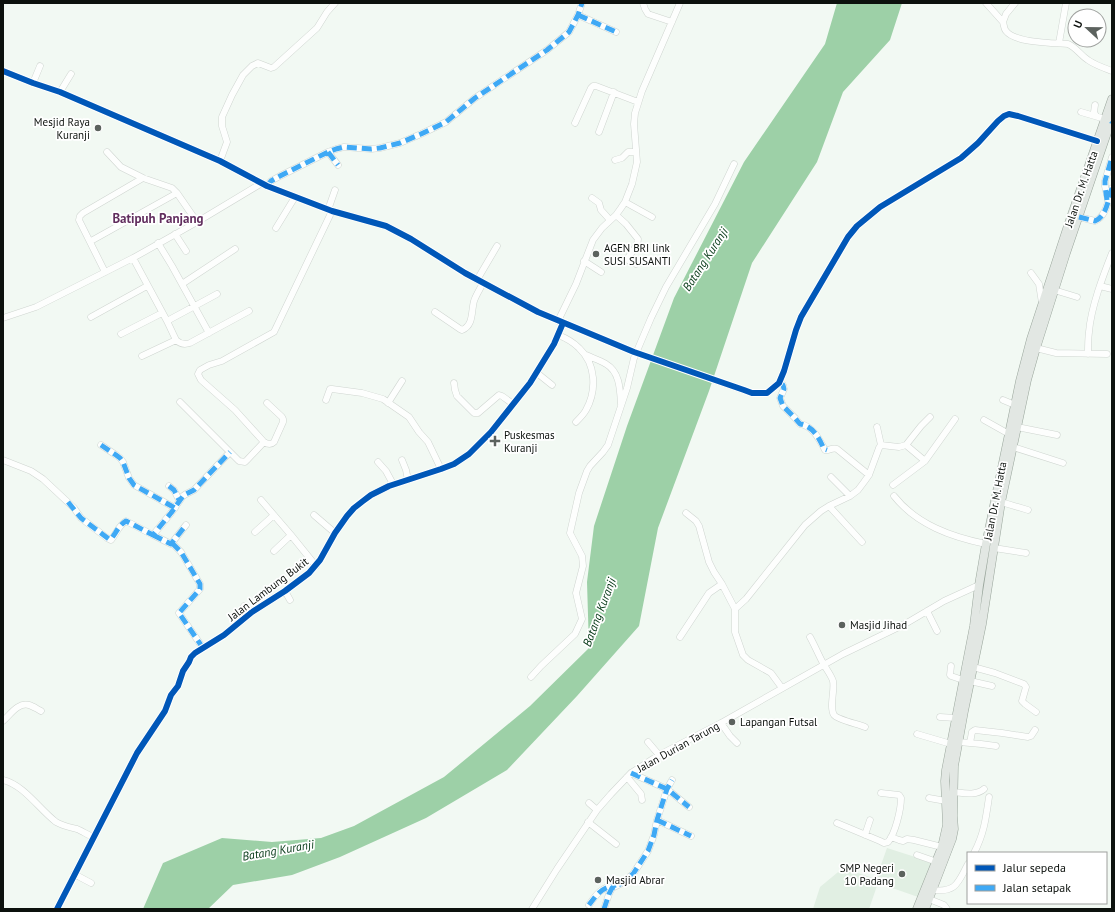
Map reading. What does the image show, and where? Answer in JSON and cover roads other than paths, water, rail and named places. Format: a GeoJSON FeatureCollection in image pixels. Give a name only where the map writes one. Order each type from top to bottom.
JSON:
{"type":"FeatureCollection","features":[{"type":"Feature","properties":{"kind":"main road","name":"Jalan Dr. M. Hatta"},"geometry":{"type":"LineString","coordinates":[[917,909],[937,862],[947,825],[946,770],[955,743],[966,680],[973,666],[974,626],[979,585],[1008,434],[1110,120],[1112,99]]}},
{"type":"Feature","properties":{"kind":"main road","name":"Jalan Dr. M. Hatta"},"geometry":{"type":"LineString","coordinates":[[925,909],[952,839],[954,829],[953,792],[956,718],[988,593],[1001,502],[1013,447],[1017,406],[1032,339],[1097,141],[1110,120]]}},
{"type":"Feature","properties":{"kind":"street"},"geometry":{"type":"LineString","coordinates":[[220,161],[227,142],[222,126],[222,118],[243,75],[252,66],[258,63],[271,68],[274,67],[317,28],[327,12],[335,3]]}},
{"type":"Feature","properties":{"kind":"street"},"geometry":{"type":"LineString","coordinates":[[3,318],[36,307],[133,258],[264,184],[328,152],[344,147],[371,149],[400,143],[446,122],[475,98],[547,50],[565,36],[571,30],[582,3]]}},
{"type":"Feature","properties":{"kind":"street"},"geometry":{"type":"LineString","coordinates":[[643,3],[644,9],[648,14],[672,22]]}},
{"type":"Feature","properties":{"kind":"street","name":"Jalan Lambung Bukit"},"geometry":{"type":"LineString","coordinates":[[57,909],[137,753],[164,711],[171,695],[178,686],[183,671],[191,657],[224,635],[252,612],[285,591],[309,573],[316,566],[335,533],[354,508],[371,496],[393,484],[454,464],[469,454],[491,432],[523,393],[537,373],[558,335],[561,322],[584,261],[595,237],[625,202],[632,184],[637,162],[634,124],[635,113],[638,102],[680,3]]}},
{"type":"Feature","properties":{"kind":"street"},"geometry":{"type":"LineString","coordinates":[[986,3],[1003,22],[1006,31],[1014,37],[1022,40],[1068,44],[1075,47],[1089,60],[1112,71]]}},
{"type":"Feature","properties":{"kind":"street"},"geometry":{"type":"LineString","coordinates":[[1003,22],[1006,14],[1015,3]]}},
{"type":"Feature","properties":{"kind":"street"},"geometry":{"type":"LineString","coordinates":[[1059,43],[1066,3]]}},
{"type":"Feature","properties":{"kind":"street"},"geometry":{"type":"LineString","coordinates":[[578,15],[616,32]]}},
{"type":"Feature","properties":{"kind":"street"},"geometry":{"type":"LineString","coordinates":[[33,83],[40,66]]}},
{"type":"Feature","properties":{"kind":"street"},"geometry":{"type":"LineString","coordinates":[[3,71],[60,92],[220,161],[264,184],[295,197],[330,211],[386,226],[480,282],[538,312],[561,322],[634,352],[740,389],[760,394],[767,393],[779,382],[784,371],[801,317],[848,237],[857,226],[880,207],[961,158],[978,143],[998,121],[1008,114],[1097,141]]}},
{"type":"Feature","properties":{"kind":"street"},"geometry":{"type":"LineString","coordinates":[[60,92],[70,74]]}},
{"type":"Feature","properties":{"kind":"street"},"geometry":{"type":"LineString","coordinates":[[575,123],[592,87],[596,86],[638,102]]}},
{"type":"Feature","properties":{"kind":"street"},"geometry":{"type":"LineString","coordinates":[[599,132],[614,92]]}},
{"type":"Feature","properties":{"kind":"street"},"geometry":{"type":"LineString","coordinates":[[1095,106],[1094,112],[1096,116]]}},
{"type":"Feature","properties":{"kind":"street"},"geometry":{"type":"LineString","coordinates":[[1081,112],[1110,120]]}},
{"type":"Feature","properties":{"kind":"street"},"geometry":{"type":"LineString","coordinates":[[107,152],[122,167],[143,178],[172,188],[178,193],[197,222]]}},
{"type":"Feature","properties":{"kind":"street"},"geometry":{"type":"LineString","coordinates":[[328,152],[338,165]]}},
{"type":"Feature","properties":{"kind":"street"},"geometry":{"type":"LineString","coordinates":[[615,160],[622,158],[628,152],[636,152]]}},
{"type":"Feature","properties":{"kind":"street"},"geometry":{"type":"LineString","coordinates":[[1108,202],[1105,181],[1112,157]]}},
{"type":"Feature","properties":{"kind":"street"},"geometry":{"type":"LineString","coordinates":[[531,677],[540,666],[576,634],[582,619],[576,593],[583,566],[582,556],[570,532],[578,493],[590,466],[608,445],[631,376],[634,358],[651,318],[674,272],[715,204],[734,164]]}},
{"type":"Feature","properties":{"kind":"street"},"geometry":{"type":"LineString","coordinates":[[105,272],[91,241],[79,220],[80,216],[143,178]]}},
{"type":"Feature","properties":{"kind":"street"},"geometry":{"type":"LineString","coordinates":[[1079,217],[1091,221],[1097,220],[1103,214],[1112,188]]}},
{"type":"Feature","properties":{"kind":"street"},"geometry":{"type":"LineString","coordinates":[[267,403],[282,417],[283,422],[274,442],[269,444],[266,444],[235,410],[201,380],[199,372],[209,365],[222,361],[274,332],[330,211],[335,190]]}},
{"type":"Feature","properties":{"kind":"street"},"geometry":{"type":"LineString","coordinates":[[91,241],[178,193]]}},
{"type":"Feature","properties":{"kind":"street"},"geometry":{"type":"LineString","coordinates":[[276,228],[295,197]]}},
{"type":"Feature","properties":{"kind":"street"},"geometry":{"type":"LineString","coordinates":[[592,198],[599,203],[602,210],[610,220]]}},
{"type":"Feature","properties":{"kind":"street"},"geometry":{"type":"LineString","coordinates":[[625,202],[652,217]]}},
{"type":"Feature","properties":{"kind":"street"},"geometry":{"type":"LineString","coordinates":[[616,214],[638,238],[638,243],[628,258],[628,260],[636,264]]}},
{"type":"Feature","properties":{"kind":"street"},"geometry":{"type":"LineString","coordinates":[[175,234],[186,251]]}},
{"type":"Feature","properties":{"kind":"street"},"geometry":{"type":"LineString","coordinates":[[158,243],[209,333]]}},
{"type":"Feature","properties":{"kind":"street"},"geometry":{"type":"LineString","coordinates":[[435,312],[460,329],[465,329],[472,320],[474,300],[480,282],[497,246]]}},
{"type":"Feature","properties":{"kind":"street"},"geometry":{"type":"LineString","coordinates":[[182,284],[234,249]]}},
{"type":"Feature","properties":{"kind":"street"},"geometry":{"type":"LineString","coordinates":[[1088,354],[1091,318],[1100,286],[1112,253]]}},
{"type":"Feature","properties":{"kind":"street"},"geometry":{"type":"LineString","coordinates":[[133,258],[162,314],[167,320],[176,340],[183,345],[209,333],[249,311]]}},
{"type":"Feature","properties":{"kind":"street"},"geometry":{"type":"LineString","coordinates":[[584,261],[602,272]]}},
{"type":"Feature","properties":{"kind":"street"},"geometry":{"type":"LineString","coordinates":[[1031,273],[1039,284],[1042,306]]}},
{"type":"Feature","properties":{"kind":"street"},"geometry":{"type":"LineString","coordinates":[[91,317],[147,286]]}},
{"type":"Feature","properties":{"kind":"street"},"geometry":{"type":"LineString","coordinates":[[1100,286],[1112,289]]}},
{"type":"Feature","properties":{"kind":"street"},"geometry":{"type":"LineString","coordinates":[[1054,290],[1077,297]]}},
{"type":"Feature","properties":{"kind":"street"},"geometry":{"type":"LineString","coordinates":[[167,320],[217,294]]}},
{"type":"Feature","properties":{"kind":"street"},"geometry":{"type":"LineString","coordinates":[[121,334],[162,314]]}},
{"type":"Feature","properties":{"kind":"street"},"geometry":{"type":"LineString","coordinates":[[558,335],[580,348],[586,355],[592,367],[594,379],[592,393],[586,409],[576,422]]}},
{"type":"Feature","properties":{"kind":"street"},"geometry":{"type":"LineString","coordinates":[[142,356],[176,340]]}},
{"type":"Feature","properties":{"kind":"street"},"geometry":{"type":"LineString","coordinates":[[1036,348],[1056,353],[1107,354]]}},
{"type":"Feature","properties":{"kind":"street"},"geometry":{"type":"LineString","coordinates":[[586,355],[606,364],[614,371],[620,386],[621,406]]}},
{"type":"Feature","properties":{"kind":"street"},"geometry":{"type":"LineString","coordinates":[[537,373],[552,385]]}},
{"type":"Feature","properties":{"kind":"street"},"geometry":{"type":"LineString","coordinates":[[388,402],[402,381]]}},
{"type":"Feature","properties":{"kind":"street"},"geometry":{"type":"LineString","coordinates":[[779,382],[784,388],[780,398],[783,406],[800,424],[813,430],[824,449],[837,449],[869,475]]}},
{"type":"Feature","properties":{"kind":"street"},"geometry":{"type":"LineString","coordinates":[[454,383],[457,396],[474,412],[478,412],[499,395],[513,404]]}},
{"type":"Feature","properties":{"kind":"street"},"geometry":{"type":"LineString","coordinates":[[326,400],[330,389],[362,393],[383,399],[409,418],[428,442],[441,469]]}},
{"type":"Feature","properties":{"kind":"street"},"geometry":{"type":"LineString","coordinates":[[1003,400],[1017,406]]}},
{"type":"Feature","properties":{"kind":"street"},"geometry":{"type":"LineString","coordinates":[[180,402],[239,461],[245,462],[264,442]]}},
{"type":"Feature","properties":{"kind":"street"},"geometry":{"type":"LineString","coordinates":[[881,444],[899,447],[906,445],[930,417]]}},
{"type":"Feature","properties":{"kind":"street"},"geometry":{"type":"LineString","coordinates":[[893,485],[925,461],[955,418]]}},
{"type":"Feature","properties":{"kind":"street"},"geometry":{"type":"LineString","coordinates":[[984,420],[1008,434]]}},
{"type":"Feature","properties":{"kind":"street"},"geometry":{"type":"LineString","coordinates":[[735,609],[756,588],[805,525],[821,511],[850,496],[861,486],[869,475],[881,444],[877,426]]}},
{"type":"Feature","properties":{"kind":"street"},"geometry":{"type":"LineString","coordinates":[[1016,427],[1057,436]]}},
{"type":"Feature","properties":{"kind":"street"},"geometry":{"type":"LineString","coordinates":[[101,445],[120,458],[129,478],[134,485],[175,508]]}},
{"type":"Feature","properties":{"kind":"street"},"geometry":{"type":"LineString","coordinates":[[906,445],[925,461]]}},
{"type":"Feature","properties":{"kind":"street"},"geometry":{"type":"LineString","coordinates":[[1013,447],[1063,463]]}},
{"type":"Feature","properties":{"kind":"street"},"geometry":{"type":"LineString","coordinates":[[153,535],[172,513],[179,500],[194,490],[230,452]]}},
{"type":"Feature","properties":{"kind":"street"},"geometry":{"type":"LineString","coordinates":[[3,460],[31,471],[43,479],[68,502],[81,518],[109,539],[112,539],[120,526],[126,521],[168,543],[172,543],[181,552],[200,584],[200,589],[179,613],[203,648]]}},
{"type":"Feature","properties":{"kind":"street"},"geometry":{"type":"LineString","coordinates":[[402,460],[408,480]]}},
{"type":"Feature","properties":{"kind":"street"},"geometry":{"type":"LineString","coordinates":[[378,462],[386,471],[393,484]]}},
{"type":"Feature","properties":{"kind":"street"},"geometry":{"type":"LineString","coordinates":[[831,477],[850,496]]}},
{"type":"Feature","properties":{"kind":"street"},"geometry":{"type":"LineString","coordinates":[[169,486],[174,490],[179,500]]}},
{"type":"Feature","properties":{"kind":"street"},"geometry":{"type":"LineString","coordinates":[[894,496],[901,506],[918,520],[961,538],[986,544]]}},
{"type":"Feature","properties":{"kind":"street"},"geometry":{"type":"LineString","coordinates":[[261,500],[316,566]]}},
{"type":"Feature","properties":{"kind":"street"},"geometry":{"type":"LineString","coordinates":[[1001,502],[1028,510]]}},
{"type":"Feature","properties":{"kind":"street"},"geometry":{"type":"LineString","coordinates":[[829,506],[862,542]]}},
{"type":"Feature","properties":{"kind":"street"},"geometry":{"type":"LineString","coordinates":[[686,513],[696,521],[699,526],[709,562],[735,609],[735,632],[743,655],[748,660],[770,673],[782,688]]}},
{"type":"Feature","properties":{"kind":"street"},"geometry":{"type":"LineString","coordinates":[[255,532],[274,515]]}},
{"type":"Feature","properties":{"kind":"street"},"geometry":{"type":"LineString","coordinates":[[314,515],[335,533]]}},
{"type":"Feature","properties":{"kind":"street"},"geometry":{"type":"LineString","coordinates":[[172,543],[186,525]]}},
{"type":"Feature","properties":{"kind":"street"},"geometry":{"type":"LineString","coordinates":[[274,550],[291,535]]}},
{"type":"Feature","properties":{"kind":"street"},"geometry":{"type":"LineString","coordinates":[[994,548],[1026,553]]}},
{"type":"Feature","properties":{"kind":"street"},"geometry":{"type":"LineString","coordinates":[[680,637],[709,593],[722,584]]}},
{"type":"Feature","properties":{"kind":"street","name":"Jalan Durian Tarung"},"geometry":{"type":"LineString","coordinates":[[532,909],[588,822],[629,775],[659,755],[721,723],[843,654],[905,624],[956,595],[979,585]]}},
{"type":"Feature","properties":{"kind":"street"},"geometry":{"type":"LineString","coordinates":[[285,591],[290,600]]}},
{"type":"Feature","properties":{"kind":"street"},"geometry":{"type":"LineString","coordinates":[[244,606],[252,612]]}},
{"type":"Feature","properties":{"kind":"street"},"geometry":{"type":"LineString","coordinates":[[927,611],[938,631]]}},
{"type":"Feature","properties":{"kind":"street"},"geometry":{"type":"LineString","coordinates":[[810,637],[824,665],[831,675],[833,682],[833,714],[841,719],[865,726]]}},
{"type":"Feature","properties":{"kind":"street"},"geometry":{"type":"LineString","coordinates":[[840,647],[843,654]]}},
{"type":"Feature","properties":{"kind":"street"},"geometry":{"type":"LineString","coordinates":[[951,666],[951,676],[992,686]]}},
{"type":"Feature","properties":{"kind":"street"},"geometry":{"type":"LineString","coordinates":[[973,666],[1024,684],[1026,689],[1022,701],[1036,712]]}},
{"type":"Feature","properties":{"kind":"street"},"geometry":{"type":"LineString","coordinates":[[3,721],[22,705],[29,705],[41,711]]}},
{"type":"Feature","properties":{"kind":"street"},"geometry":{"type":"LineString","coordinates":[[940,717],[956,718]]}},
{"type":"Feature","properties":{"kind":"street"},"geometry":{"type":"LineString","coordinates":[[721,723],[737,743]]}},
{"type":"Feature","properties":{"kind":"street"},"geometry":{"type":"LineString","coordinates":[[970,743],[972,734],[975,730],[1028,737],[1031,736],[1035,730]]}},
{"type":"Feature","properties":{"kind":"street"},"geometry":{"type":"LineString","coordinates":[[917,734],[955,743],[996,746]]}},
{"type":"Feature","properties":{"kind":"street"},"geometry":{"type":"LineString","coordinates":[[648,742],[659,755]]}},
{"type":"Feature","properties":{"kind":"street"},"geometry":{"type":"LineString","coordinates":[[629,775],[667,789],[689,807]]}},
{"type":"Feature","properties":{"kind":"street"},"geometry":{"type":"LineString","coordinates":[[629,775],[641,794],[642,800]]}},
{"type":"Feature","properties":{"kind":"street"},"geometry":{"type":"LineString","coordinates":[[3,780],[16,786],[51,818],[61,825],[78,830],[93,837]]}},
{"type":"Feature","properties":{"kind":"street"},"geometry":{"type":"LineString","coordinates":[[604,909],[612,888],[622,883],[633,874],[648,851],[667,789],[672,780]]}},
{"type":"Feature","properties":{"kind":"street"},"geometry":{"type":"LineString","coordinates":[[953,792],[975,793],[984,789]]}},
{"type":"Feature","properties":{"kind":"street"},"geometry":{"type":"LineString","coordinates":[[837,822],[884,843],[888,842],[899,816],[901,798],[899,795],[881,793]]}},
{"type":"Feature","properties":{"kind":"street"},"geometry":{"type":"LineString","coordinates":[[974,852],[980,841],[985,824],[990,797]]}},
{"type":"Feature","properties":{"kind":"street"},"geometry":{"type":"LineString","coordinates":[[929,798],[946,801]]}},
{"type":"Feature","properties":{"kind":"street"},"geometry":{"type":"LineString","coordinates":[[589,803],[597,810]]}},
{"type":"Feature","properties":{"kind":"street"},"geometry":{"type":"LineString","coordinates":[[657,820],[691,836]]}},
{"type":"Feature","properties":{"kind":"street"},"geometry":{"type":"LineString","coordinates":[[864,835],[870,820]]}},
{"type":"Feature","properties":{"kind":"street"},"geometry":{"type":"LineString","coordinates":[[588,822],[616,844]]}},
{"type":"Feature","properties":{"kind":"street"},"geometry":{"type":"LineString","coordinates":[[891,837],[903,841],[907,839],[914,840],[942,847]]}},
{"type":"Feature","properties":{"kind":"street"},"geometry":{"type":"LineString","coordinates":[[917,855],[937,862]]}},
{"type":"Feature","properties":{"kind":"street"},"geometry":{"type":"LineString","coordinates":[[932,890],[940,891],[957,884],[967,866]]}},
{"type":"Feature","properties":{"kind":"street"},"geometry":{"type":"LineString","coordinates":[[74,874],[90,883]]}},
{"type":"Feature","properties":{"kind":"street"},"geometry":{"type":"LineString","coordinates":[[589,905],[602,889],[622,883]]}},
{"type":"Feature","properties":{"kind":"street"},"geometry":{"type":"LineString","coordinates":[[929,899],[944,905],[946,909]]}},
{"type":"Feature","properties":{"kind":"water","name":"Batang Kuranji"},"geometry":{"type":"Polygon","coordinates":[[[837,3],[902,3],[890,40],[843,92],[817,162],[752,263],[709,391],[658,528],[639,626],[577,696],[507,770],[426,818],[340,857],[292,875],[233,885],[208,909],[143,909],[163,863],[222,838],[272,842],[321,838],[354,826],[444,777],[530,706],[589,648],[587,582],[594,526],[627,426],[674,298],[744,162],[825,44],[837,3]]]}},
{"type":"Feature","properties":{"kind":"place","name":"Mesjid Raya Kuranji"},"geometry":{"type":"Point","coordinates":[98,128]}},
{"type":"Feature","properties":{"kind":"place","name":"AGEN BRI link SUSI SUSANTI"},"geometry":{"type":"Point","coordinates":[596,254]}},
{"type":"Feature","properties":{"kind":"place","name":"Puskesmas Kuranji"},"geometry":{"type":"Point","coordinates":[495,441]}},
{"type":"Feature","properties":{"kind":"place","name":"Masjid Jihad"},"geometry":{"type":"Point","coordinates":[842,625]}},
{"type":"Feature","properties":{"kind":"place","name":"Lapangan Futsal"},"geometry":{"type":"Point","coordinates":[732,722]}},
{"type":"Feature","properties":{"kind":"place","name":"SMP Negeri 10 Padang"},"geometry":{"type":"Point","coordinates":[902,874]}},
{"type":"Feature","properties":{"kind":"place","name":"Masjid Abrar"},"geometry":{"type":"Point","coordinates":[598,880]}},
{"type":"Feature","properties":{"kind":"district","name":"Batipuh Panjang"},"geometry":{"type":"Point","coordinates":[158,218]}}]}
